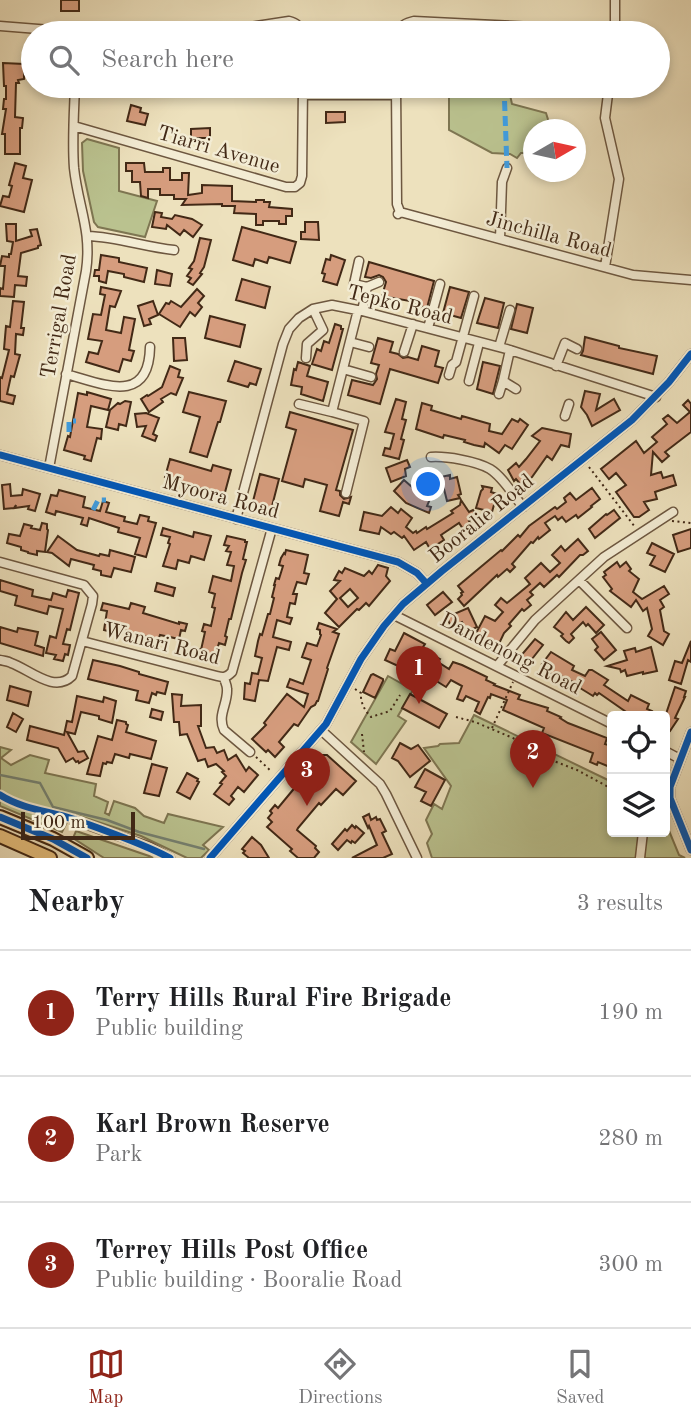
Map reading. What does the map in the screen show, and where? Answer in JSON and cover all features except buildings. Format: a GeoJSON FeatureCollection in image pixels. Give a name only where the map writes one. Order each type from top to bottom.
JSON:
{"type":"FeatureCollection","features":[{"type":"Feature","properties":{"kind":"highway"},"geometry":{"type":"LineString","coordinates":[[0,817],[53,839],[87,858]]}},
{"type":"Feature","properties":{"kind":"highway"},"geometry":{"type":"LineString","coordinates":[[0,836],[50,858]]}},
{"type":"Feature","properties":{"kind":"street"},"geometry":{"type":"LineString","coordinates":[[615,0],[615,21]]}},
{"type":"Feature","properties":{"kind":"street"},"geometry":{"type":"LineString","coordinates":[[0,26],[21,28]]}},
{"type":"Feature","properties":{"kind":"street","name":"Terrigal Road"},"geometry":{"type":"LineString","coordinates":[[49,468],[86,271],[88,236],[74,169],[75,98]]}},
{"type":"Feature","properties":{"kind":"street","name":"Tiarri Avenue"},"geometry":{"type":"LineString","coordinates":[[74,126],[286,187],[295,187],[302,176],[303,98]]}},
{"type":"Feature","properties":{"kind":"street","name":"Jinchilla Road"},"geometry":{"type":"LineString","coordinates":[[396,98],[398,214],[633,275],[691,279]]}},
{"type":"Feature","properties":{"kind":"street"},"geometry":{"type":"LineString","coordinates":[[605,267],[619,179],[605,118],[608,98]]}},
{"type":"Feature","properties":{"kind":"street"},"geometry":{"type":"LineString","coordinates":[[500,239],[502,182],[507,168]]}},
{"type":"Feature","properties":{"kind":"street"},"geometry":{"type":"LineString","coordinates":[[88,236],[174,250]]}},
{"type":"Feature","properties":{"kind":"street"},"geometry":{"type":"LineString","coordinates":[[359,261],[354,284],[367,287],[379,282]]}},
{"type":"Feature","properties":{"kind":"street"},"geometry":{"type":"LineString","coordinates":[[428,328],[440,284]]}},
{"type":"Feature","properties":{"kind":"street"},"geometry":{"type":"LineString","coordinates":[[332,412],[367,287]]}},
{"type":"Feature","properties":{"kind":"street"},"geometry":{"type":"LineString","coordinates":[[449,374],[456,362],[474,296]]}},
{"type":"Feature","properties":{"kind":"street","name":"Tepko Road"},"geometry":{"type":"LineString","coordinates":[[313,309],[332,305],[413,324],[510,350],[656,397]]}},
{"type":"Feature","properties":{"kind":"street"},"geometry":{"type":"LineString","coordinates":[[236,519],[283,344],[289,329],[313,309],[323,330],[307,344],[306,358]]}},
{"type":"Feature","properties":{"kind":"street"},"geometry":{"type":"LineString","coordinates":[[499,347],[510,310]]}},
{"type":"Feature","properties":{"kind":"street"},"geometry":{"type":"LineString","coordinates":[[404,352],[413,324]]}},
{"type":"Feature","properties":{"kind":"street"},"geometry":{"type":"LineString","coordinates":[[350,342],[369,347]]}},
{"type":"Feature","properties":{"kind":"street"},"geometry":{"type":"LineString","coordinates":[[469,381],[479,342]]}},
{"type":"Feature","properties":{"kind":"street"},"geometry":{"type":"LineString","coordinates":[[556,366],[565,343],[577,349]]}},
{"type":"Feature","properties":{"kind":"street"},"geometry":{"type":"LineString","coordinates":[[66,374],[113,386],[127,386],[140,379],[148,369],[150,346]]}},
{"type":"Feature","properties":{"kind":"street"},"geometry":{"type":"LineString","coordinates":[[499,394],[510,350]]}},
{"type":"Feature","properties":{"kind":"street","name":"Booralie Road"},"geometry":{"type":"LineString","coordinates":[[210,858],[321,730],[361,659],[394,615],[427,584],[632,420],[656,397],[691,354]]}},
{"type":"Feature","properties":{"kind":"street"},"geometry":{"type":"LineString","coordinates":[[343,369],[371,377]]}},
{"type":"Feature","properties":{"kind":"street"},"geometry":{"type":"LineString","coordinates":[[503,381],[516,388]]}},
{"type":"Feature","properties":{"kind":"street"},"geometry":{"type":"LineString","coordinates":[[299,404],[365,421],[346,493]]}},
{"type":"Feature","properties":{"kind":"street"},"geometry":{"type":"LineString","coordinates":[[565,416],[569,404]]}},
{"type":"Feature","properties":{"kind":"street","name":"Myoora Road"},"geometry":{"type":"LineString","coordinates":[[0,455],[398,562],[417,573],[427,584]]}},
{"type":"Feature","properties":{"kind":"street"},"geometry":{"type":"LineString","coordinates":[[430,457],[447,456],[491,469],[523,507]]}},
{"type":"Feature","properties":{"kind":"street"},"geometry":{"type":"LineString","coordinates":[[497,666],[535,620],[604,557],[673,512]]}},
{"type":"Feature","properties":{"kind":"street","name":"Wanari Road"},"geometry":{"type":"LineString","coordinates":[[82,641],[224,678],[232,672],[272,528]]}},
{"type":"Feature","properties":{"kind":"street"},"geometry":{"type":"LineString","coordinates":[[0,562],[85,585],[93,596],[72,676],[67,681],[60,683],[33,676],[12,663],[0,660]]}},
{"type":"Feature","properties":{"kind":"street"},"geometry":{"type":"LineString","coordinates":[[579,580],[627,628]]}},
{"type":"Feature","properties":{"kind":"street","name":"Dandenong Road"},"geometry":{"type":"LineString","coordinates":[[394,615],[607,721]]}},
{"type":"Feature","properties":{"kind":"street"},"geometry":{"type":"LineString","coordinates":[[224,678],[227,690],[222,726],[250,752]]}},
{"type":"Feature","properties":{"kind":"street"},"geometry":{"type":"LineString","coordinates":[[321,730],[380,784],[417,858]]}},
{"type":"Feature","properties":{"kind":"street"},"geometry":{"type":"LineString","coordinates":[[691,732],[670,787],[671,814],[691,850]]}},
{"type":"Feature","properties":{"kind":"street"},"geometry":{"type":"LineString","coordinates":[[670,754],[680,759]]}},
{"type":"Feature","properties":{"kind":"street"},"geometry":{"type":"LineString","coordinates":[[74,820],[150,847],[170,858]]}},
{"type":"Feature","properties":{"kind":"street"},"geometry":{"type":"LineString","coordinates":[[640,858],[642,837]]}},
{"type":"Feature","properties":{"kind":"path"},"geometry":{"type":"LineString","coordinates":[[589,467],[640,533]]}},
{"type":"Feature","properties":{"kind":"path"},"geometry":{"type":"LineString","coordinates":[[660,520],[691,523]]}},
{"type":"Feature","properties":{"kind":"path"},"geometry":{"type":"LineString","coordinates":[[491,730],[516,675]]}},
{"type":"Feature","properties":{"kind":"path"},"geometry":{"type":"LineString","coordinates":[[355,689],[361,693],[366,712],[371,717],[390,711],[400,695]]}},
{"type":"Feature","properties":{"kind":"path"},"geometry":{"type":"LineString","coordinates":[[456,717],[513,738],[541,756],[577,770],[607,786]]}},
{"type":"Feature","properties":{"kind":"path"},"geometry":{"type":"LineString","coordinates":[[362,734],[364,752]]}},
{"type":"Feature","properties":{"kind":"path"},"geometry":{"type":"LineString","coordinates":[[250,752],[272,772]]}},
{"type":"Feature","properties":{"kind":"green space"},"geometry":{"type":"Polygon","coordinates":[[[449,98],[511,98],[512,104],[546,113],[548,119],[523,119],[523,153],[517,158],[510,154],[492,153],[449,130],[449,98]]]}},
{"type":"Feature","properties":{"kind":"green space"},"geometry":{"type":"Polygon","coordinates":[[[87,139],[119,148],[119,191],[157,201],[145,237],[98,227],[94,222],[83,171],[82,143],[87,139]]]}},
{"type":"Feature","properties":{"kind":"green space"},"geometry":{"type":"Polygon","coordinates":[[[388,676],[413,690],[398,716],[406,721],[376,764],[351,742],[388,676]]]}},
{"type":"Feature","properties":{"kind":"green space"},"geometry":{"type":"Polygon","coordinates":[[[474,715],[607,780],[607,837],[670,837],[670,833],[679,855],[685,858],[432,858],[427,843],[432,834],[426,820],[434,804],[442,809],[451,786],[424,748],[459,743],[474,715]]]}},
{"type":"Feature","properties":{"kind":"green space"},"geometry":{"type":"Polygon","coordinates":[[[0,747],[11,750],[1,758],[11,765],[30,755],[49,760],[45,773],[96,784],[94,796],[108,802],[105,813],[109,815],[114,801],[164,823],[168,814],[223,827],[203,845],[209,850],[201,858],[187,858],[141,836],[73,814],[25,804],[0,792],[0,747]]]}},
{"type":"Feature","properties":{"kind":"green space"},"geometry":{"type":"Polygon","coordinates":[[[0,797],[25,808],[68,820],[62,832],[0,806],[0,797]]]}},
{"type":"Feature","properties":{"kind":"green space"},"geometry":{"type":"Polygon","coordinates":[[[76,831],[153,858],[104,858],[73,838],[76,831]]]}},
{"type":"Feature","properties":{"kind":"waterway"},"geometry":{"type":"LineString","coordinates":[[0,775],[40,783],[53,807],[204,849]]}},
{"type":"Feature","properties":{"kind":"marked path"},"geometry":{"type":"LineString","coordinates":[[504,98],[507,168]]}},
{"type":"Feature","properties":{"kind":"marked path"},"geometry":{"type":"LineString","coordinates":[[69,432],[69,421],[76,421]]}},
{"type":"Feature","properties":{"kind":"marked path"},"geometry":{"type":"LineString","coordinates":[[93,510],[98,500],[106,500]]}},
{"type":"Feature","properties":{"kind":"cycle path"},"geometry":{"type":"LineString","coordinates":[[210,858],[326,724],[361,659],[403,604],[632,420],[669,382],[691,354]]}},
{"type":"Feature","properties":{"kind":"cycle path"},"geometry":{"type":"LineString","coordinates":[[0,455],[398,562],[417,573],[427,584]]}},
{"type":"Feature","properties":{"kind":"cycle path"},"geometry":{"type":"LineString","coordinates":[[691,732],[670,787],[670,798],[691,850]]}},
{"type":"Feature","properties":{"kind":"cycle path"},"geometry":{"type":"LineString","coordinates":[[0,795],[26,807],[110,832],[170,858]]}},
{"type":"Feature","properties":{"kind":"cycle path"},"geometry":{"type":"LineString","coordinates":[[0,817],[53,839],[87,858]]}},
{"type":"Feature","properties":{"kind":"place","name":"Terry Hills Rural Fire Brigade"},"geometry":{"type":"Point","coordinates":[419,704]}},
{"type":"Feature","properties":{"kind":"place","name":"Karl Brown Reserve"},"geometry":{"type":"Point","coordinates":[533,788]}},
{"type":"Feature","properties":{"kind":"place","name":"Terrey Hills Post Office"},"geometry":{"type":"Point","coordinates":[307,806]}}]}
